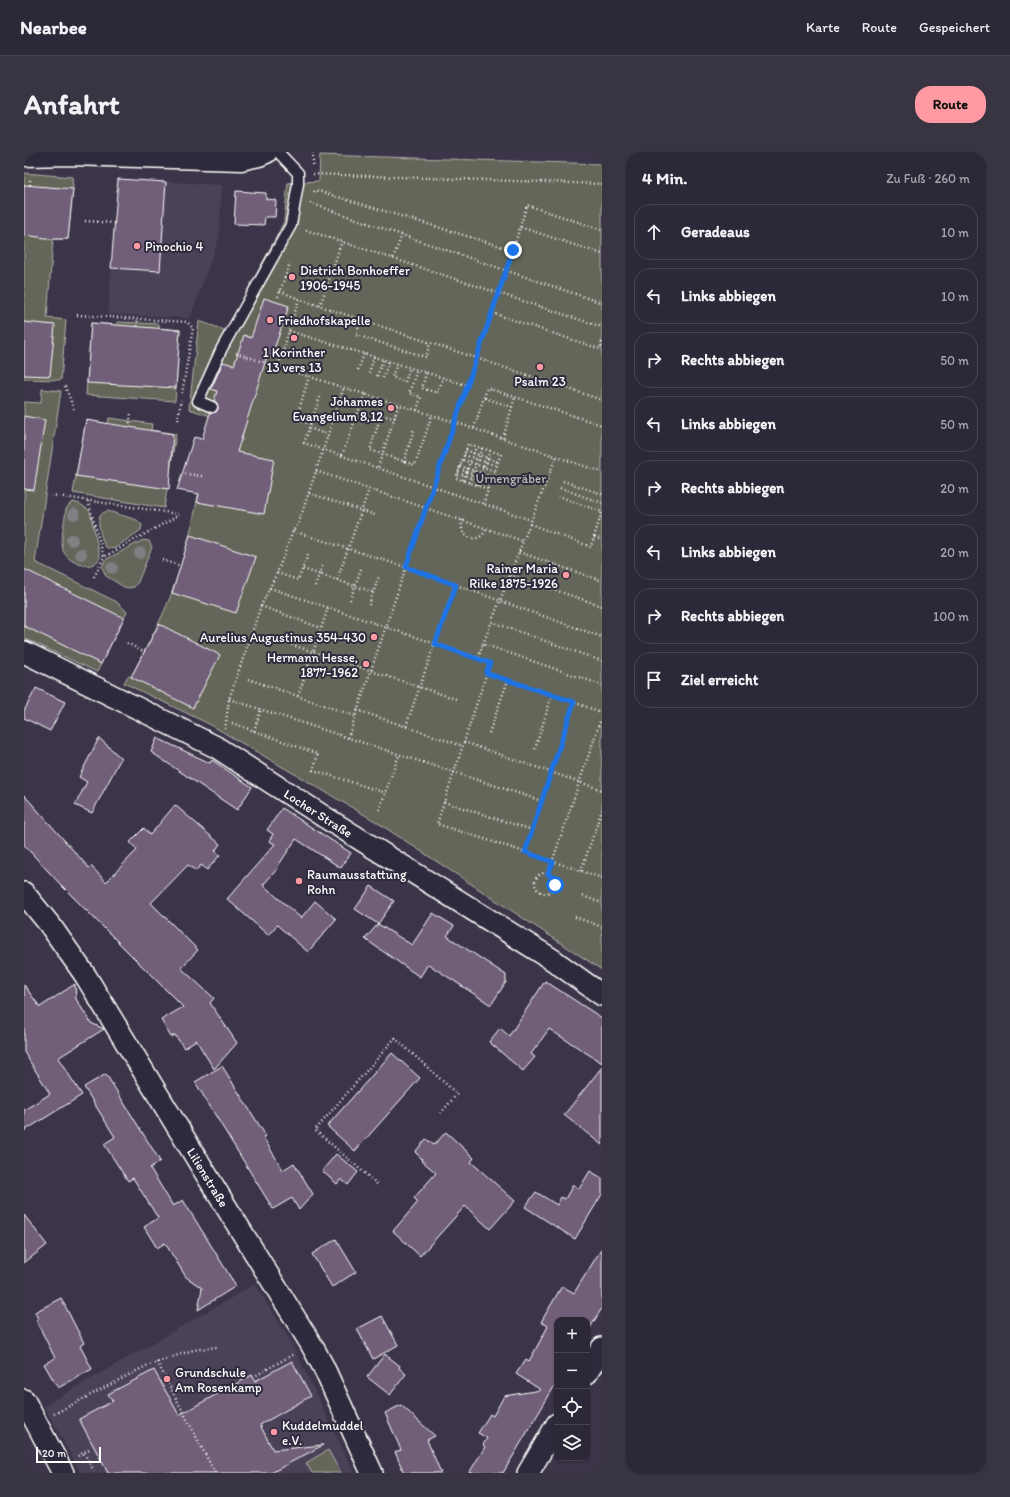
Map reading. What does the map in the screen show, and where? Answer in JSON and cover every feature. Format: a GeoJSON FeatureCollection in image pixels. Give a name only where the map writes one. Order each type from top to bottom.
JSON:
{"type":"FeatureCollection","features":[{"type":"Feature","properties":{"kind":"street"},"geometry":{"type":"LineString","coordinates":[[24,155],[76,154],[240,159],[266,152]]}},
{"type":"Feature","properties":{"kind":"street","name":"Locher Straße"},"geometry":{"type":"LineString","coordinates":[[24,652],[216,747],[326,818],[553,960],[602,995]]}},
{"type":"Feature","properties":{"kind":"street","name":"Lilienstraße"},"geometry":{"type":"LineString","coordinates":[[24,894],[50,925],[85,975],[217,1192],[312,1344],[372,1473]]}},
{"type":"Feature","properties":{"kind":"street"},"geometry":{"type":"LineString","coordinates":[[590,1368],[602,1348]]}},
{"type":"Feature","properties":{"kind":"street"},"geometry":{"type":"LineString","coordinates":[[24,1400],[63,1473]]}},
{"type":"Feature","properties":{"kind":"street"},"geometry":{"type":"LineString","coordinates":[[528,1473],[556,1425]]}},
{"type":"Feature","properties":{"kind":"lane"},"geometry":{"type":"LineString","coordinates":[[212,407],[198,401],[222,348],[291,225],[298,184],[298,173],[278,152]]}},
{"type":"Feature","properties":{"kind":"path"},"geometry":{"type":"LineString","coordinates":[[313,152],[312,174],[602,184]]}},
{"type":"Feature","properties":{"kind":"path"},"geometry":{"type":"LineString","coordinates":[[513,250],[315,190],[310,203],[402,236],[602,303]]}},
{"type":"Feature","properties":{"kind":"path"},"geometry":{"type":"LineString","coordinates":[[348,738],[454,422],[507,270],[527,205],[602,230]]}},
{"type":"Feature","properties":{"kind":"path"},"geometry":{"type":"LineString","coordinates":[[85,221],[115,223]]}},
{"type":"Feature","properties":{"kind":"path"},"geometry":{"type":"LineString","coordinates":[[520,227],[602,254]]}},
{"type":"Feature","properties":{"kind":"path"},"geometry":{"type":"LineString","coordinates":[[310,231],[602,327]]}},
{"type":"Feature","properties":{"kind":"path"},"geometry":{"type":"LineString","coordinates":[[393,258],[402,236]]}},
{"type":"Feature","properties":{"kind":"path"},"geometry":{"type":"LineString","coordinates":[[320,306],[342,241]]}},
{"type":"Feature","properties":{"kind":"path"},"geometry":{"type":"LineString","coordinates":[[278,297],[280,291],[361,320],[602,400]]}},
{"type":"Feature","properties":{"kind":"path"},"geometry":{"type":"LineString","coordinates":[[278,366],[299,299]]}},
{"type":"Feature","properties":{"kind":"path"},"geometry":{"type":"LineString","coordinates":[[492,313],[600,350],[602,342]]}},
{"type":"Feature","properties":{"kind":"path"},"geometry":{"type":"LineString","coordinates":[[77,315],[187,322],[193,328],[178,420]]}},
{"type":"Feature","properties":{"kind":"path"},"geometry":{"type":"LineString","coordinates":[[137,326],[138,319]]}},
{"type":"Feature","properties":{"kind":"path"},"geometry":{"type":"LineString","coordinates":[[361,320],[356,335],[426,357],[430,343]]}},
{"type":"Feature","properties":{"kind":"path"},"geometry":{"type":"LineString","coordinates":[[289,331],[467,385]]}},
{"type":"Feature","properties":{"kind":"path"},"geometry":{"type":"LineString","coordinates":[[222,348],[432,414],[602,472]]}},
{"type":"Feature","properties":{"kind":"path"},"geometry":{"type":"LineString","coordinates":[[358,370],[364,354]]}},
{"type":"Feature","properties":{"kind":"path"},"geometry":{"type":"LineString","coordinates":[[369,373],[374,357]]}},
{"type":"Feature","properties":{"kind":"path"},"geometry":{"type":"LineString","coordinates":[[377,376],[383,360]]}},
{"type":"Feature","properties":{"kind":"path"},"geometry":{"type":"LineString","coordinates":[[384,378],[389,362]]}},
{"type":"Feature","properties":{"kind":"path"},"geometry":{"type":"LineString","coordinates":[[397,364],[392,377],[405,382],[410,368]]}},
{"type":"Feature","properties":{"kind":"path"},"geometry":{"type":"LineString","coordinates":[[416,410],[421,397],[409,393],[417,370]]}},
{"type":"Feature","properties":{"kind":"path"},"geometry":{"type":"LineString","coordinates":[[426,373],[422,388],[437,393],[443,378]]}},
{"type":"Feature","properties":{"kind":"path"},"geometry":{"type":"LineString","coordinates":[[309,376],[296,420],[311,424]]}},
{"type":"Feature","properties":{"kind":"path"},"geometry":{"type":"LineString","coordinates":[[65,386],[74,409]]}},
{"type":"Feature","properties":{"kind":"path"},"geometry":{"type":"LineString","coordinates":[[216,747],[225,733],[229,699],[261,606],[277,573],[293,531],[298,524],[344,387]]}},
{"type":"Feature","properties":{"kind":"path"},"geometry":{"type":"LineString","coordinates":[[474,428],[487,388],[602,425]]}},
{"type":"Feature","properties":{"kind":"path"},"geometry":{"type":"LineString","coordinates":[[342,455],[365,394]]}},
{"type":"Feature","properties":{"kind":"path"},"geometry":{"type":"LineString","coordinates":[[320,397],[304,443],[531,520]]}},
{"type":"Feature","properties":{"kind":"path"},"geometry":{"type":"LineString","coordinates":[[503,438],[515,397]]}},
{"type":"Feature","properties":{"kind":"path"},"geometry":{"type":"LineString","coordinates":[[485,398],[512,407]]}},
{"type":"Feature","properties":{"kind":"path"},"geometry":{"type":"LineString","coordinates":[[378,467],[400,404]]}},
{"type":"Feature","properties":{"kind":"path"},"geometry":{"type":"LineString","coordinates":[[129,427],[131,413]]}},
{"type":"Feature","properties":{"kind":"path"},"geometry":{"type":"LineString","coordinates":[[395,418],[381,414],[370,450],[415,465],[432,414]]}},
{"type":"Feature","properties":{"kind":"path"},"geometry":{"type":"LineString","coordinates":[[309,428],[328,435]]}},
{"type":"Feature","properties":{"kind":"path"},"geometry":{"type":"LineString","coordinates":[[404,462],[414,429]]}},
{"type":"Feature","properties":{"kind":"path"},"geometry":{"type":"LineString","coordinates":[[483,504],[501,454],[468,444],[456,478],[488,489]]}},
{"type":"Feature","properties":{"kind":"path"},"geometry":{"type":"LineString","coordinates":[[463,480],[476,446]]}},
{"type":"Feature","properties":{"kind":"path"},"geometry":{"type":"LineString","coordinates":[[470,482],[482,448]]}},
{"type":"Feature","properties":{"kind":"path"},"geometry":{"type":"LineString","coordinates":[[466,450],[498,462]]}},
{"type":"Feature","properties":{"kind":"path"},"geometry":{"type":"LineString","coordinates":[[477,485],[490,451]]}},
{"type":"Feature","properties":{"kind":"path"},"geometry":{"type":"LineString","coordinates":[[464,455],[497,466]]}},
{"type":"Feature","properties":{"kind":"path"},"geometry":{"type":"LineString","coordinates":[[478,658],[556,457]]}},
{"type":"Feature","properties":{"kind":"path"},"geometry":{"type":"LineString","coordinates":[[463,460],[495,470]]}},
{"type":"Feature","properties":{"kind":"path"},"geometry":{"type":"LineString","coordinates":[[460,468],[473,472],[491,482]]}},
{"type":"Feature","properties":{"kind":"path"},"geometry":{"type":"LineString","coordinates":[[316,471],[523,541]]}},
{"type":"Feature","properties":{"kind":"path"},"geometry":{"type":"LineString","coordinates":[[458,473],[471,477],[493,477]]}},
{"type":"Feature","properties":{"kind":"path"},"geometry":{"type":"LineString","coordinates":[[186,474],[202,476]]}},
{"type":"Feature","properties":{"kind":"path"},"geometry":{"type":"LineString","coordinates":[[563,481],[602,494]]}},
{"type":"Feature","properties":{"kind":"path"},"geometry":{"type":"LineString","coordinates":[[560,488],[602,503]]}},
{"type":"Feature","properties":{"kind":"path"},"geometry":{"type":"LineString","coordinates":[[337,580],[369,489]]}},
{"type":"Feature","properties":{"kind":"path"},"geometry":{"type":"LineString","coordinates":[[309,493],[375,516]]}},
{"type":"Feature","properties":{"kind":"path"},"geometry":{"type":"LineString","coordinates":[[51,495],[179,515],[104,557],[94,577]]}},
{"type":"Feature","properties":{"kind":"path"},"geometry":{"type":"LineString","coordinates":[[530,524],[591,547],[602,512],[558,496]]}},
{"type":"Feature","properties":{"kind":"path"},"geometry":{"type":"LineString","coordinates":[[88,501],[104,557]]}},
{"type":"Feature","properties":{"kind":"path"},"geometry":{"type":"LineString","coordinates":[[463,520],[461,524],[463,532],[470,538],[478,538],[482,536],[486,528]]}},
{"type":"Feature","properties":{"kind":"path"},"geometry":{"type":"LineString","coordinates":[[293,531],[406,567],[602,637]]}},
{"type":"Feature","properties":{"kind":"path"},"geometry":{"type":"LineString","coordinates":[[594,537],[602,540]]}},
{"type":"Feature","properties":{"kind":"path"},"geometry":{"type":"LineString","coordinates":[[519,552],[602,581]]}},
{"type":"Feature","properties":{"kind":"path"},"geometry":{"type":"LineString","coordinates":[[277,573],[298,580],[308,555]]}},
{"type":"Feature","properties":{"kind":"path"},"geometry":{"type":"LineString","coordinates":[[162,560],[181,566]]}},
{"type":"Feature","properties":{"kind":"path"},"geometry":{"type":"LineString","coordinates":[[315,586],[323,564]]}},
{"type":"Feature","properties":{"kind":"path"},"geometry":{"type":"LineString","coordinates":[[302,569],[373,592]]}},
{"type":"Feature","properties":{"kind":"path"},"geometry":{"type":"LineString","coordinates":[[350,600],[361,569]]}},
{"type":"Feature","properties":{"kind":"path"},"geometry":{"type":"LineString","coordinates":[[510,575],[602,606]]}},
{"type":"Feature","properties":{"kind":"path"},"geometry":{"type":"LineString","coordinates":[[369,605],[379,576]]}},
{"type":"Feature","properties":{"kind":"path"},"geometry":{"type":"LineString","coordinates":[[406,726],[456,585]]}},
{"type":"Feature","properties":{"kind":"path"},"geometry":{"type":"LineString","coordinates":[[270,588],[490,663],[437,824],[602,878]]}},
{"type":"Feature","properties":{"kind":"path"},"geometry":{"type":"LineString","coordinates":[[261,606],[321,628]]}},
{"type":"Feature","properties":{"kind":"path"},"geometry":{"type":"LineString","coordinates":[[298,696],[328,608]]}},
{"type":"Feature","properties":{"kind":"path"},"geometry":{"type":"LineString","coordinates":[[492,622],[602,661]]}},
{"type":"Feature","properties":{"kind":"path"},"geometry":{"type":"LineString","coordinates":[[265,636],[313,651],[370,672],[456,699]]}},
{"type":"Feature","properties":{"kind":"path"},"geometry":{"type":"LineString","coordinates":[[126,643],[144,652]]}},
{"type":"Feature","properties":{"kind":"path"},"geometry":{"type":"LineString","coordinates":[[483,644],[602,685]]}},
{"type":"Feature","properties":{"kind":"path"},"geometry":{"type":"LineString","coordinates":[[486,673],[574,702],[602,713]]}},
{"type":"Feature","properties":{"kind":"path"},"geometry":{"type":"LineString","coordinates":[[248,679],[355,716]]}},
{"type":"Feature","properties":{"kind":"path"},"geometry":{"type":"LineString","coordinates":[[490,733],[508,680]]}},
{"type":"Feature","properties":{"kind":"path"},"geometry":{"type":"LineString","coordinates":[[535,749],[552,695]]}},
{"type":"Feature","properties":{"kind":"path"},"geometry":{"type":"LineString","coordinates":[[229,699],[542,802]]}},
{"type":"Feature","properties":{"kind":"path"},"geometry":{"type":"LineString","coordinates":[[525,852],[574,702]]}},
{"type":"Feature","properties":{"kind":"path"},"geometry":{"type":"LineString","coordinates":[[254,731],[261,709]]}},
{"type":"Feature","properties":{"kind":"path"},"geometry":{"type":"LineString","coordinates":[[357,710],[551,772],[602,790]]}},
{"type":"Feature","properties":{"kind":"path"},"geometry":{"type":"LineString","coordinates":[[548,874],[602,716]]}},
{"type":"Feature","properties":{"kind":"path"},"geometry":{"type":"LineString","coordinates":[[232,723],[318,754],[312,770],[386,793]]}},
{"type":"Feature","properties":{"kind":"path"},"geometry":{"type":"LineString","coordinates":[[379,810],[400,755]]}},
{"type":"Feature","properties":{"kind":"path"},"geometry":{"type":"LineString","coordinates":[[444,802],[532,830]]}},
{"type":"Feature","properties":{"kind":"path"},"geometry":{"type":"LineString","coordinates":[[582,871],[602,810]]}},
{"type":"Feature","properties":{"kind":"path"},"geometry":{"type":"LineString","coordinates":[[548,874],[554,878],[554,888],[549,892],[542,893],[536,886],[536,880],[539,875],[548,874]]}},
{"type":"Feature","properties":{"kind":"path"},"geometry":{"type":"LineString","coordinates":[[583,896],[602,903]]}},
{"type":"Feature","properties":{"kind":"path"},"geometry":{"type":"LineString","coordinates":[[575,916],[602,927]]}},
{"type":"Feature","properties":{"kind":"path"},"geometry":{"type":"LineString","coordinates":[[376,1184],[315,1130],[395,1038],[457,1094],[441,1113]]}},
{"type":"Feature","properties":{"kind":"path"},"geometry":{"type":"LineString","coordinates":[[253,1377],[312,1344]]}},
{"type":"Feature","properties":{"kind":"path"},"geometry":{"type":"LineString","coordinates":[[37,1424],[146,1366],[193,1350],[217,1347]]}},
{"type":"Feature","properties":{"kind":"path"},"geometry":{"type":"LineString","coordinates":[[157,1362],[215,1473]]}},
{"type":"Feature","properties":{"kind":"path"},"geometry":{"type":"LineString","coordinates":[[84,1453],[95,1473]]}},
{"type":"Feature","properties":{"kind":"shaded area"},"geometry":{"type":"Polygon","coordinates":[[[118,179],[222,185],[219,238],[190,318],[108,314],[118,179]]]}},
{"type":"Feature","properties":{"kind":"shaded area","name":"Grundschule Am Rosenkamp"},"geometry":{"type":"Polygon","coordinates":[[[255,1284],[294,1348],[354,1473],[81,1473],[44,1406],[255,1284]]]}},
{"type":"Feature","properties":{"kind":"green space","name":"Urnengräber"},"geometry":{"type":"Polygon","coordinates":[[[320,155],[602,164],[602,970],[375,821],[209,724],[124,683],[128,676],[131,677],[152,636],[167,605],[178,575],[194,515],[209,434],[242,441],[244,427],[189,409],[199,321],[227,331],[284,222],[288,183],[319,181],[320,155]]]}},
{"type":"Feature","properties":{"kind":"green space"},"geometry":{"type":"Polygon","coordinates":[[[24,173],[72,177],[73,189],[68,239],[53,239],[47,318],[66,320],[61,380],[24,379],[24,173]]]}},
{"type":"Feature","properties":{"kind":"green space"},"geometry":{"type":"Polygon","coordinates":[[[117,322],[159,324],[159,328],[180,330],[175,401],[86,395],[91,323],[116,325],[117,322]]]}},
{"type":"Feature","properties":{"kind":"green space"},"geometry":{"type":"Polygon","coordinates":[[[42,389],[61,391],[35,562],[117,602],[127,612],[97,672],[24,638],[24,402],[41,403],[42,389]]]}},
{"type":"Feature","properties":{"kind":"green space"},"geometry":{"type":"Polygon","coordinates":[[[109,418],[152,424],[151,430],[176,434],[164,508],[73,493],[86,420],[108,424],[109,418]]]}},
{"type":"Feature","properties":{"kind":"green space"},"geometry":{"type":"Polygon","coordinates":[[[73,502],[80,504],[90,511],[100,557],[97,562],[92,565],[74,562],[69,559],[63,550],[62,535],[66,509],[73,502]]]}},
{"type":"Feature","properties":{"kind":"green space"},"geometry":{"type":"Polygon","coordinates":[[[108,511],[137,520],[142,525],[141,530],[115,548],[107,548],[102,539],[99,520],[104,512],[108,511]]]}},
{"type":"Feature","properties":{"kind":"green space"},"geometry":{"type":"Polygon","coordinates":[[[143,540],[149,541],[152,547],[138,582],[134,587],[124,587],[106,576],[102,567],[105,560],[143,540]]]}},
{"type":"Feature","properties":{"kind":"green space"},"geometry":{"type":"Polygon","coordinates":[[[328,1450],[341,1473],[312,1473],[306,1463],[328,1450]]]}},
{"type":"Feature","properties":{"kind":"building","name":"Pinochio 4"},"geometry":{"type":"Polygon","coordinates":[[[118,179],[166,182],[160,271],[111,268],[118,179]]]}},
{"type":"Feature","properties":{"kind":"building"},"geometry":{"type":"Polygon","coordinates":[[[24,185],[73,189],[68,239],[53,239],[24,235],[24,185]]]}},
{"type":"Feature","properties":{"kind":"building"},"geometry":{"type":"Polygon","coordinates":[[[236,191],[266,193],[266,199],[276,200],[275,217],[265,217],[264,225],[234,224],[236,191]]]}},
{"type":"Feature","properties":{"kind":"building"},"geometry":{"type":"Polygon","coordinates":[[[264,298],[289,306],[271,358],[267,356],[237,452],[274,459],[264,514],[197,502],[199,494],[177,490],[194,437],[202,439],[210,413],[216,412],[218,409],[217,403],[214,401],[217,391],[211,389],[223,362],[234,365],[244,335],[251,338],[264,298]]]}},
{"type":"Feature","properties":{"kind":"building"},"geometry":{"type":"Polygon","coordinates":[[[24,322],[55,325],[50,376],[24,375],[24,322]]]}},
{"type":"Feature","properties":{"kind":"building"},"geometry":{"type":"Polygon","coordinates":[[[91,323],[180,330],[176,388],[87,383],[91,323]]]}},
{"type":"Feature","properties":{"kind":"building"},"geometry":{"type":"Polygon","coordinates":[[[24,416],[45,420],[34,490],[24,489],[24,416]]]}},
{"type":"Feature","properties":{"kind":"building"},"geometry":{"type":"Polygon","coordinates":[[[86,420],[173,434],[169,489],[76,476],[86,420]]]}},
{"type":"Feature","properties":{"kind":"building"},"geometry":{"type":"Polygon","coordinates":[[[190,535],[256,557],[236,613],[172,593],[190,535]]]}},
{"type":"Feature","properties":{"kind":"building"},"geometry":{"type":"Polygon","coordinates":[[[24,569],[124,618],[101,664],[24,626],[24,569]]]}},
{"type":"Feature","properties":{"kind":"building"},"geometry":{"type":"Polygon","coordinates":[[[159,624],[220,655],[193,708],[131,677],[159,624]]]}},
{"type":"Feature","properties":{"kind":"building"},"geometry":{"type":"Polygon","coordinates":[[[36,688],[65,702],[50,731],[24,718],[24,711],[36,688]]]}},
{"type":"Feature","properties":{"kind":"building"},"geometry":{"type":"Polygon","coordinates":[[[99,738],[121,758],[92,813],[75,805],[87,782],[79,777],[99,738]]]}},
{"type":"Feature","properties":{"kind":"building"},"geometry":{"type":"Polygon","coordinates":[[[157,738],[210,763],[212,760],[252,787],[237,810],[151,752],[157,738]]]}},
{"type":"Feature","properties":{"kind":"building"},"geometry":{"type":"Polygon","coordinates":[[[24,795],[89,868],[91,866],[106,882],[137,850],[130,842],[144,828],[150,835],[175,805],[220,844],[215,851],[220,855],[207,870],[201,865],[196,871],[188,865],[151,903],[198,950],[181,968],[214,998],[210,1003],[237,1043],[214,1069],[196,1040],[184,1048],[175,1035],[171,1037],[161,1020],[183,1007],[60,884],[24,845],[24,795]]]}},
{"type":"Feature","properties":{"kind":"building"},"geometry":{"type":"Polygon","coordinates":[[[282,808],[351,853],[341,868],[296,839],[278,866],[279,867],[263,885],[301,918],[315,901],[336,919],[308,952],[277,925],[268,935],[227,899],[275,844],[269,841],[273,834],[267,830],[282,808]]]}},
{"type":"Feature","properties":{"kind":"building"},"geometry":{"type":"Polygon","coordinates":[[[371,886],[394,901],[378,924],[355,909],[371,886]]]}},
{"type":"Feature","properties":{"kind":"building"},"geometry":{"type":"Polygon","coordinates":[[[433,913],[454,926],[447,936],[506,975],[506,982],[491,1005],[428,964],[420,977],[365,939],[378,924],[412,945],[433,913]]]}},
{"type":"Feature","properties":{"kind":"building"},"geometry":{"type":"Polygon","coordinates":[[[545,981],[602,1018],[602,1063],[549,1029],[531,1054],[535,1057],[523,1071],[489,1042],[500,1028],[509,1036],[545,981]]]}},
{"type":"Feature","properties":{"kind":"building"},"geometry":{"type":"Polygon","coordinates":[[[75,984],[76,999],[91,1023],[104,1029],[58,1058],[82,1095],[24,1131],[24,1110],[50,1094],[24,1052],[24,985],[40,1007],[75,984]]]}},
{"type":"Feature","properties":{"kind":"building"},"geometry":{"type":"Polygon","coordinates":[[[392,1053],[420,1078],[355,1151],[327,1126],[392,1053]]]}},
{"type":"Feature","properties":{"kind":"building"},"geometry":{"type":"Polygon","coordinates":[[[222,1066],[266,1136],[263,1137],[283,1170],[294,1163],[313,1194],[299,1210],[292,1198],[273,1209],[195,1082],[222,1066]]]}},
{"type":"Feature","properties":{"kind":"building"},"geometry":{"type":"Polygon","coordinates":[[[602,1067],[602,1145],[564,1115],[602,1067]]]}},
{"type":"Feature","properties":{"kind":"building"},"geometry":{"type":"Polygon","coordinates":[[[106,1074],[160,1161],[150,1168],[173,1206],[183,1200],[236,1286],[198,1310],[202,1288],[186,1277],[165,1243],[157,1248],[144,1227],[158,1218],[133,1178],[128,1181],[104,1144],[115,1137],[84,1087],[106,1074]]]}},
{"type":"Feature","properties":{"kind":"building"},"geometry":{"type":"Polygon","coordinates":[[[446,1132],[474,1158],[471,1162],[515,1201],[490,1229],[465,1206],[420,1256],[393,1231],[418,1202],[414,1198],[436,1173],[421,1160],[422,1159],[415,1152],[426,1139],[434,1145],[446,1132]]]}},
{"type":"Feature","properties":{"kind":"building"},"geometry":{"type":"Polygon","coordinates":[[[336,1154],[358,1172],[348,1185],[341,1179],[337,1184],[322,1171],[336,1154]]]}},
{"type":"Feature","properties":{"kind":"building"},"geometry":{"type":"Polygon","coordinates":[[[590,1171],[602,1178],[602,1194],[575,1239],[525,1207],[536,1192],[557,1205],[561,1197],[565,1199],[573,1185],[579,1189],[590,1171]]]}},
{"type":"Feature","properties":{"kind":"building"},"geometry":{"type":"Polygon","coordinates":[[[24,1215],[47,1245],[24,1263],[24,1215]]]}},
{"type":"Feature","properties":{"kind":"building"},"geometry":{"type":"Polygon","coordinates":[[[336,1239],[356,1272],[332,1287],[312,1254],[336,1239]]]}},
{"type":"Feature","properties":{"kind":"building"},"geometry":{"type":"Polygon","coordinates":[[[602,1248],[602,1308],[590,1328],[590,1317],[554,1317],[554,1387],[503,1473],[469,1473],[485,1447],[483,1445],[487,1438],[478,1433],[490,1414],[493,1416],[504,1396],[541,1390],[516,1374],[526,1359],[529,1361],[545,1332],[548,1326],[541,1322],[562,1286],[574,1293],[602,1248]]]}},
{"type":"Feature","properties":{"kind":"building"},"geometry":{"type":"Polygon","coordinates":[[[61,1298],[84,1343],[80,1346],[92,1369],[58,1388],[44,1364],[55,1358],[36,1320],[38,1319],[35,1312],[61,1298]]]}},
{"type":"Feature","properties":{"kind":"building"},"geometry":{"type":"Polygon","coordinates":[[[382,1316],[398,1345],[373,1359],[357,1329],[382,1316]]]}},
{"type":"Feature","properties":{"kind":"building"},"geometry":{"type":"Polygon","coordinates":[[[385,1354],[400,1366],[399,1368],[406,1374],[390,1395],[367,1377],[385,1354]]]}},
{"type":"Feature","properties":{"kind":"building"},"geometry":{"type":"Polygon","coordinates":[[[292,1361],[311,1396],[260,1425],[273,1450],[323,1445],[271,1473],[108,1473],[79,1419],[113,1401],[108,1394],[154,1370],[179,1415],[252,1375],[255,1381],[292,1361]]]}},
{"type":"Feature","properties":{"kind":"building"},"geometry":{"type":"Polygon","coordinates":[[[401,1405],[435,1436],[427,1440],[441,1473],[404,1473],[395,1452],[401,1450],[385,1413],[401,1405]]]}},
{"type":"Feature","properties":{"kind":"place","name":"Pinochio 4"},"geometry":{"type":"Point","coordinates":[137,246]}},
{"type":"Feature","properties":{"kind":"place","name":"Dietrich Bonhoeffer 1906-1945"},"geometry":{"type":"Point","coordinates":[292,277]}},
{"type":"Feature","properties":{"kind":"place","name":"Friedhofskapelle"},"geometry":{"type":"Point","coordinates":[270,320]}},
{"type":"Feature","properties":{"kind":"place","name":"1 Korinther 13 vers 13"},"geometry":{"type":"Point","coordinates":[294,338]}},
{"type":"Feature","properties":{"kind":"place","name":"Psalm 23"},"geometry":{"type":"Point","coordinates":[540,367]}},
{"type":"Feature","properties":{"kind":"place","name":"Johannes Evangelium 8,12"},"geometry":{"type":"Point","coordinates":[391,408]}},
{"type":"Feature","properties":{"kind":"place","name":"Rainer Maria Rilke 1875-1926"},"geometry":{"type":"Point","coordinates":[566,575]}},
{"type":"Feature","properties":{"kind":"place","name":"Aurelius Augustinus 354-430"},"geometry":{"type":"Point","coordinates":[374,637]}},
{"type":"Feature","properties":{"kind":"place","name":"Hermann Hesse, 1877-1962"},"geometry":{"type":"Point","coordinates":[366,664]}},
{"type":"Feature","properties":{"kind":"place","name":"Raumausstattung Rohn"},"geometry":{"type":"Point","coordinates":[299,881]}},
{"type":"Feature","properties":{"kind":"place","name":"Grundschule Am Rosenkamp"},"geometry":{"type":"Point","coordinates":[167,1379]}},
{"type":"Feature","properties":{"kind":"place","name":"Kuddelmuddel e.V."},"geometry":{"type":"Point","coordinates":[274,1432]}},
{"type":"Feature","properties":{"kind":"route"},"geometry":{"type":"LineString","coordinates":[[513,250],[406,567],[456,585],[435,644],[490,663],[486,673],[574,702],[525,852],[553,862],[548,874],[554,878],[555,885]]}}]}
